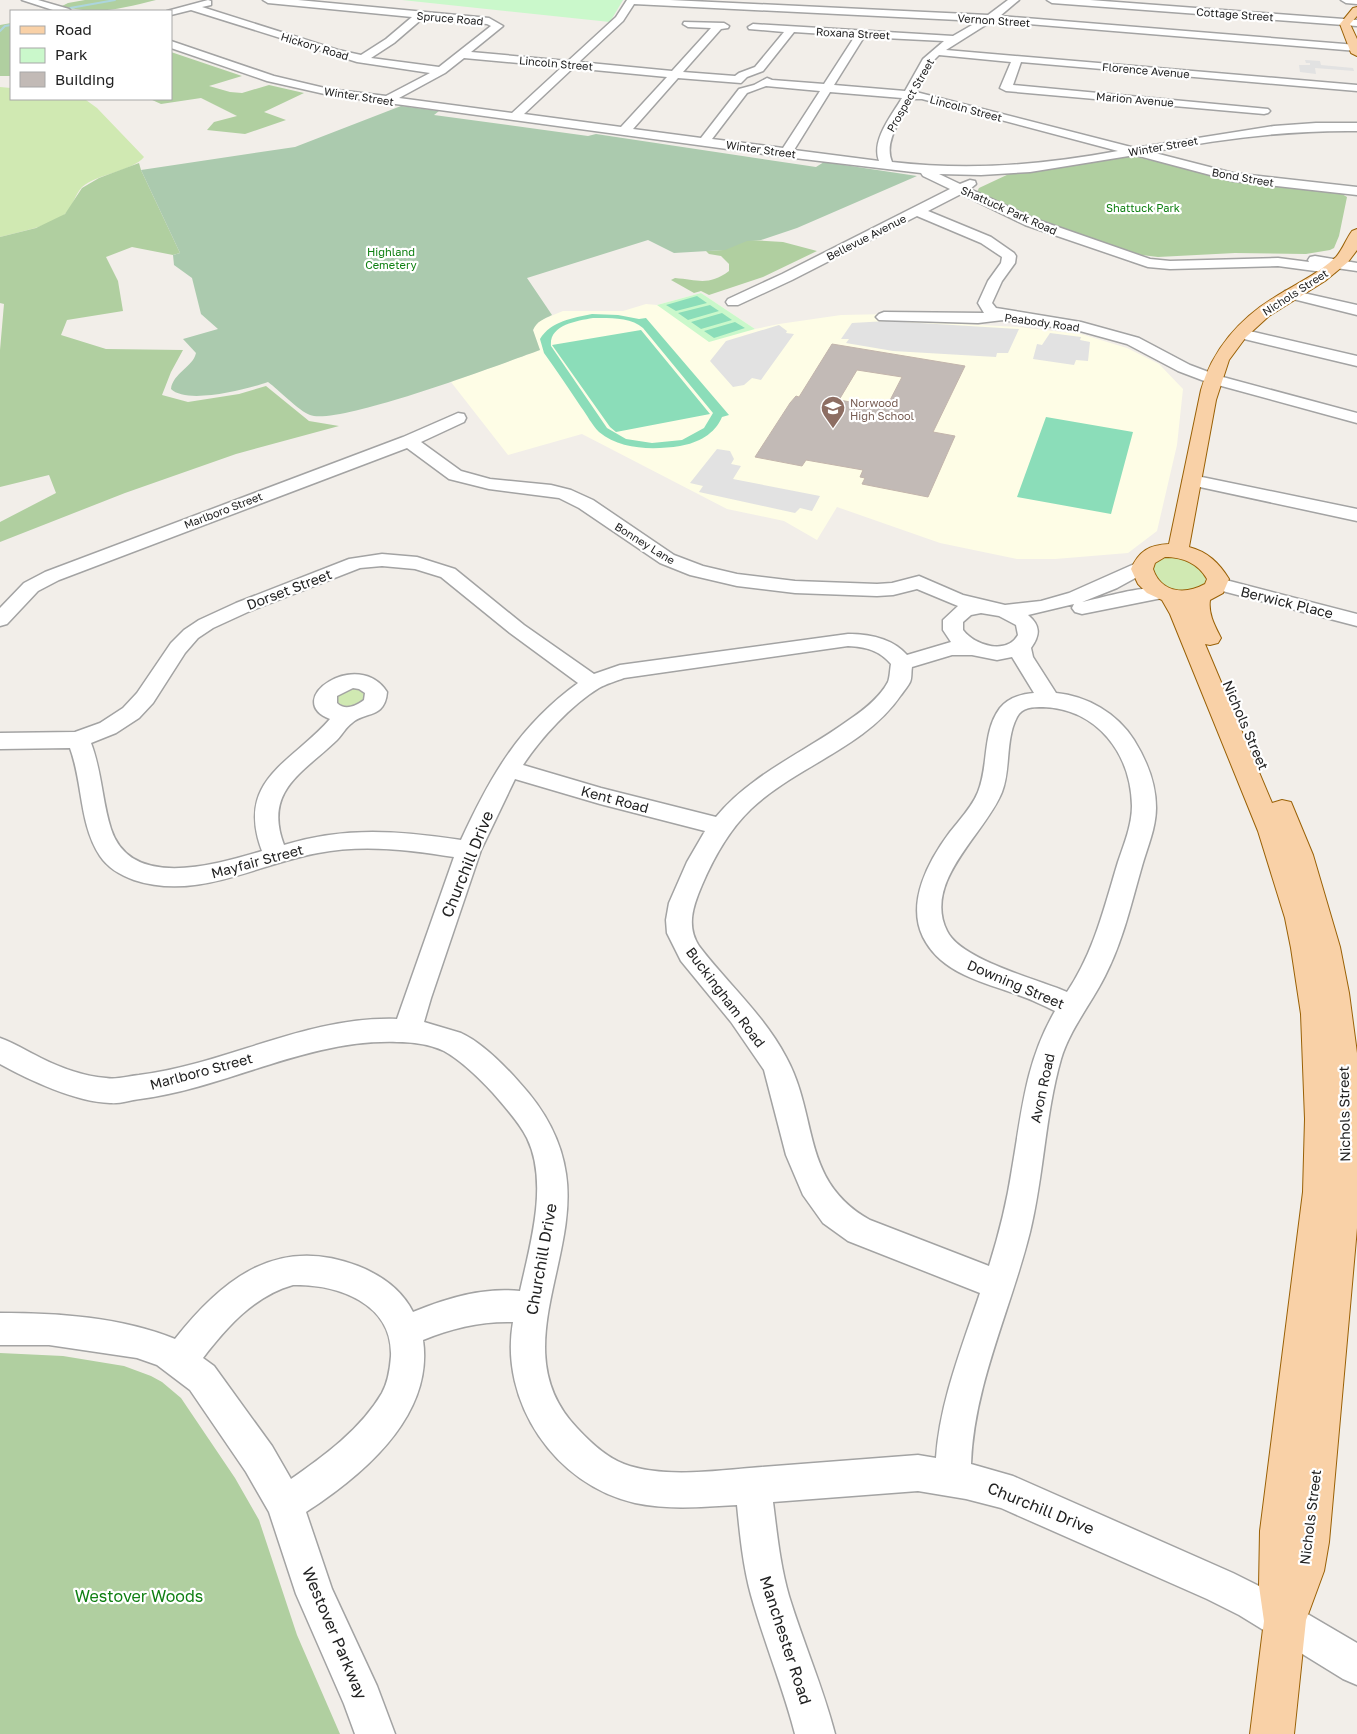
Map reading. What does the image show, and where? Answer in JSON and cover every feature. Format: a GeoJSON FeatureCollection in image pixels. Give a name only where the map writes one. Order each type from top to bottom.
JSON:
{"type":"FeatureCollection","features":[{"type":"Feature","properties":{"kind":"main road"},"geometry":{"type":"LineString","coordinates":[[1356,50],[1345,22],[1357,10]]}},
{"type":"Feature","properties":{"kind":"main road","name":"Nichols Street"},"geometry":{"type":"LineString","coordinates":[[1178,551],[1216,373],[1226,352],[1240,334],[1268,308],[1334,266],[1350,251],[1357,234]]}},
{"type":"Feature","properties":{"kind":"main road"},"geometry":{"type":"LineString","coordinates":[[1178,551],[1196,556],[1204,561],[1215,573],[1187,593],[1144,579],[1141,567],[1146,558],[1160,552],[1178,551]]}},
{"type":"Feature","properties":{"kind":"main road","name":"Nichols Street"},"geometry":{"type":"LineString","coordinates":[[1187,593],[1199,612],[1270,805],[1308,877],[1324,940],[1339,1028],[1344,1184],[1309,1542],[1303,1571],[1285,1621],[1272,1734]]}},
{"type":"Feature","properties":{"kind":"street"},"geometry":{"type":"LineString","coordinates":[[172,12],[220,0]]}},
{"type":"Feature","properties":{"kind":"street","name":"Spruce Road"},"geometry":{"type":"LineString","coordinates":[[268,0],[489,22],[498,26],[442,71],[387,100]]}},
{"type":"Feature","properties":{"kind":"street","name":"Prospect Street"},"geometry":{"type":"LineString","coordinates":[[887,165],[883,154],[884,141],[927,61],[954,39],[1014,0]]}},
{"type":"Feature","properties":{"kind":"street","name":"Cottage Street"},"geometry":{"type":"LineString","coordinates":[[1052,0],[1357,24]]}},
{"type":"Feature","properties":{"kind":"street"},"geometry":{"type":"LineString","coordinates":[[1346,0],[1357,1]]}},
{"type":"Feature","properties":{"kind":"street"},"geometry":{"type":"LineString","coordinates":[[34,1],[63,10]]}},
{"type":"Feature","properties":{"kind":"street"},"geometry":{"type":"LineString","coordinates":[[514,117],[620,20],[631,1]]}},
{"type":"Feature","properties":{"kind":"street","name":"Vernon Street"},"geometry":{"type":"LineString","coordinates":[[631,1],[987,18],[1356,50]]}},
{"type":"Feature","properties":{"kind":"street","name":"Hickory Road"},"geometry":{"type":"LineString","coordinates":[[191,7],[335,54],[361,60],[442,71]]}},
{"type":"Feature","properties":{"kind":"street"},"geometry":{"type":"LineString","coordinates":[[361,60],[390,41],[420,15]]}},
{"type":"Feature","properties":{"kind":"street"},"geometry":{"type":"LineString","coordinates":[[624,132],[675,74],[721,26],[688,24]]}},
{"type":"Feature","properties":{"kind":"street","name":"Roxana Street"},"geometry":{"type":"LineString","coordinates":[[753,27],[954,39]]}},
{"type":"Feature","properties":{"kind":"street"},"geometry":{"type":"LineString","coordinates":[[743,92],[735,85],[738,80],[743,75],[759,69],[791,30]]}},
{"type":"Feature","properties":{"kind":"street"},"geometry":{"type":"LineString","coordinates":[[786,153],[829,88],[861,34]]}},
{"type":"Feature","properties":{"kind":"street","name":"Winter Street"},"geometry":{"type":"LineString","coordinates":[[172,44],[253,73],[292,84],[387,100],[836,160],[918,168],[1000,170],[1047,166],[1278,128],[1357,127]]}},
{"type":"Feature","properties":{"kind":"street","name":"Florence Avenue"},"geometry":{"type":"LineString","coordinates":[[936,52],[1357,88]]}},
{"type":"Feature","properties":{"kind":"street","name":"Lincoln Street"},"geometry":{"type":"LineString","coordinates":[[464,55],[738,80]]}},
{"type":"Feature","properties":{"kind":"street","name":"Marion Avenue"},"geometry":{"type":"LineString","coordinates":[[1017,59],[1006,88],[1264,111]]}},
{"type":"Feature","properties":{"kind":"street"},"geometry":{"type":"LineString","coordinates":[[704,142],[743,92],[766,82],[765,74],[759,69]]}},
{"type":"Feature","properties":{"kind":"street"},"geometry":{"type":"LineString","coordinates":[[1256,79],[1267,120],[1278,128]]}},
{"type":"Feature","properties":{"kind":"street","name":"Lincoln Street"},"geometry":{"type":"LineString","coordinates":[[766,82],[927,98],[1132,152]]}},
{"type":"Feature","properties":{"kind":"street","name":"Prospect Street"},"geometry":{"type":"LineString","coordinates":[[836,160],[869,149],[884,141]]}},
{"type":"Feature","properties":{"kind":"street","name":"Bond Street"},"geometry":{"type":"LineString","coordinates":[[1132,152],[1249,180],[1357,191]]}},
{"type":"Feature","properties":{"kind":"street","name":"Shattuck Park Road"},"geometry":{"type":"LineString","coordinates":[[918,168],[1030,222],[1130,258],[1161,265],[1199,261],[1278,262],[1357,267]]}},
{"type":"Feature","properties":{"kind":"street","name":"Bellevue Avenue"},"geometry":{"type":"LineString","coordinates":[[733,302],[779,281],[1000,170]]}},
{"type":"Feature","properties":{"kind":"street"},"geometry":{"type":"LineString","coordinates":[[917,211],[986,240],[1003,250],[1008,256],[1008,263],[995,281],[985,302],[987,308],[1003,315]]}},
{"type":"Feature","properties":{"kind":"street"},"geometry":{"type":"LineString","coordinates":[[1290,294],[1357,310]]}},
{"type":"Feature","properties":{"kind":"street","name":"Peabody Road"},"geometry":{"type":"LineString","coordinates":[[884,317],[978,318],[1003,315],[1082,327],[1133,341],[1184,368],[1216,373],[1357,418]]}},
{"type":"Feature","properties":{"kind":"street"},"geometry":{"type":"LineString","coordinates":[[1240,334],[1357,361]]}},
{"type":"Feature","properties":{"kind":"street","name":"Marlboro Street"},"geometry":{"type":"LineString","coordinates":[[0,620],[31,587],[52,576],[409,441],[458,418]]}},
{"type":"Feature","properties":{"kind":"street","name":"Bonney Lane"},"geometry":{"type":"LineString","coordinates":[[409,441],[455,475],[489,484],[551,490],[564,494],[586,504],[667,559],[698,571],[737,580],[795,587],[877,590],[900,588]]}},
{"type":"Feature","properties":{"kind":"street"},"geometry":{"type":"LineString","coordinates":[[1192,480],[1357,515]]}},
{"type":"Feature","properties":{"kind":"street","name":"Dorset Street"},"geometry":{"type":"LineString","coordinates":[[0,741],[78,740],[108,728],[131,713],[145,698],[178,648],[191,634],[206,624],[243,607],[356,563],[382,560],[417,563],[448,573],[517,629],[592,683]]}},
{"type":"Feature","properties":{"kind":"street"},"geometry":{"type":"LineString","coordinates":[[900,588],[919,582],[956,599],[981,607],[1006,611],[1025,610],[1069,598],[1111,583],[1141,567]]}},
{"type":"Feature","properties":{"kind":"street"},"geometry":{"type":"LineString","coordinates":[[900,588],[933,599],[955,623],[960,640],[974,648]]}},
{"type":"Feature","properties":{"kind":"street"},"geometry":{"type":"LineString","coordinates":[[897,657],[951,649],[974,648],[995,652],[1010,650],[1046,621],[1072,611],[1120,599],[1187,593]]}},
{"type":"Feature","properties":{"kind":"street","name":"Berwick Place"},"geometry":{"type":"LineString","coordinates":[[1187,593],[1357,620]]}},
{"type":"Feature","properties":{"kind":"street"},"geometry":{"type":"LineString","coordinates":[[897,657],[945,636],[967,609],[981,607]]}},
{"type":"Feature","properties":{"kind":"street"},"geometry":{"type":"LineString","coordinates":[[1006,611],[1022,620],[1026,626],[1022,657],[1037,701]]}},
{"type":"Feature","properties":{"kind":"street","name":"Churchill Drive"},"geometry":{"type":"LineString","coordinates":[[897,657],[867,641],[837,642],[636,669],[612,674],[592,683],[573,696],[550,717],[524,746],[487,810],[469,850],[416,998],[408,1032],[436,1035],[456,1042],[471,1052],[528,1115],[547,1152],[553,1201],[527,1352],[530,1374],[538,1398],[551,1424],[562,1439],[589,1464],[613,1478],[641,1486],[702,1489],[918,1473],[953,1477],[1013,1494],[1220,1586],[1285,1621],[1357,1665]]}},
{"type":"Feature","properties":{"kind":"street"},"geometry":{"type":"LineString","coordinates":[[995,652],[1004,658],[1037,701]]}},
{"type":"Feature","properties":{"kind":"street","name":"Buckingham Road"},"geometry":{"type":"LineString","coordinates":[[897,657],[902,675],[897,688],[872,716],[758,790],[732,812],[702,859],[681,905],[678,922],[681,938],[695,959],[731,1002],[775,1063],[789,1105],[806,1173],[818,1196],[835,1214],[862,1232],[998,1285]]}},
{"type":"Feature","properties":{"kind":"street","name":"Avon Road"},"geometry":{"type":"LineString","coordinates":[[953,1477],[957,1427],[1021,1203],[1043,1073],[1050,1050],[1072,1007],[1097,965],[1106,944],[1142,820],[1144,807],[1134,759],[1129,748],[1114,729],[1085,709],[1071,703],[1037,701]]}},
{"type":"Feature","properties":{"kind":"street","name":"Downing Street"},"geometry":{"type":"LineString","coordinates":[[1037,701],[1012,708],[1003,721],[992,787],[984,805],[955,843],[937,875],[930,896],[930,917],[934,934],[944,949],[958,959],[1072,1007]]}},
{"type":"Feature","properties":{"kind":"street"},"geometry":{"type":"LineString","coordinates":[[276,856],[268,835],[266,819],[272,791],[280,779],[305,754],[329,735],[346,715]]}},
{"type":"Feature","properties":{"kind":"street","name":"Mayfair Street"},"geometry":{"type":"LineString","coordinates":[[78,740],[87,765],[96,827],[110,853],[122,864],[138,873],[161,878],[208,875],[318,844],[368,838],[398,839],[469,850]]}},
{"type":"Feature","properties":{"kind":"street","name":"Kent Road"},"geometry":{"type":"LineString","coordinates":[[509,769],[600,796],[722,826]]}},
{"type":"Feature","properties":{"kind":"street","name":"Marlboro Street"},"geometry":{"type":"LineString","coordinates":[[0,1050],[56,1079],[110,1091],[168,1083],[339,1034],[382,1030],[408,1032]]}},
{"type":"Feature","properties":{"kind":"street"},"geometry":{"type":"LineString","coordinates":[[180,1360],[204,1330],[231,1302],[262,1280],[291,1270],[326,1270],[344,1276],[361,1284],[388,1305],[404,1332],[408,1359],[406,1374],[393,1407],[382,1424],[334,1469],[285,1504]]}},
{"type":"Feature","properties":{"kind":"street"},"geometry":{"type":"LineString","coordinates":[[404,1332],[445,1316],[482,1307],[501,1304],[534,1308]]}},
{"type":"Feature","properties":{"kind":"street","name":"Westover Parkway"},"geometry":{"type":"LineString","coordinates":[[0,1328],[49,1330],[119,1338],[152,1346],[180,1360],[202,1378],[267,1472],[285,1504],[315,1594],[363,1700],[375,1734]]}},
{"type":"Feature","properties":{"kind":"street","name":"Manchester Road"},"geometry":{"type":"LineString","coordinates":[[753,1485],[758,1533],[770,1595],[796,1669],[815,1734]]}},
{"type":"Feature","properties":{"kind":"shaded area"},"geometry":{"type":"Polygon","coordinates":[[[1305,60],[1320,61],[1321,65],[1353,68],[1354,71],[1315,68],[1316,74],[1300,72],[1299,65],[1310,65],[1305,60]]]}},
{"type":"Feature","properties":{"kind":"shaded area","name":"Norwood High School"},"geometry":{"type":"Polygon","coordinates":[[[701,293],[755,329],[841,315],[939,313],[943,323],[1018,327],[1081,334],[1127,348],[1159,364],[1183,389],[1177,445],[1157,531],[1128,553],[1055,559],[1017,559],[940,543],[837,507],[817,540],[784,521],[727,509],[582,434],[508,455],[451,382],[540,350],[533,331],[535,325],[541,320],[563,311],[623,311],[646,304],[657,305],[701,293]]]}},
{"type":"Feature","properties":{"kind":"shaded area"},"geometry":{"type":"Polygon","coordinates":[[[887,321],[1019,329],[1008,353],[997,353],[996,357],[893,351],[846,343],[849,339],[841,339],[852,323],[887,321]]]}},
{"type":"Feature","properties":{"kind":"shaded area"},"geometry":{"type":"Polygon","coordinates":[[[779,325],[787,331],[786,333],[794,334],[761,380],[752,378],[744,385],[733,387],[710,361],[726,341],[779,325]]]}},
{"type":"Feature","properties":{"kind":"shaded area"},"geometry":{"type":"Polygon","coordinates":[[[1050,333],[1081,337],[1080,340],[1090,342],[1088,361],[1076,360],[1074,365],[1033,359],[1037,344],[1042,345],[1050,333]]]}},
{"type":"Feature","properties":{"kind":"shaded area"},"geometry":{"type":"Polygon","coordinates":[[[717,449],[730,451],[734,459],[731,464],[741,466],[733,479],[820,496],[812,511],[800,508],[795,513],[699,492],[703,486],[690,483],[717,449]]]}},
{"type":"Feature","properties":{"kind":"green space"},"geometry":{"type":"Polygon","coordinates":[[[85,0],[156,0],[110,10],[75,9],[62,6],[85,0]]]}},
{"type":"Feature","properties":{"kind":"green space"},"geometry":{"type":"Polygon","coordinates":[[[402,0],[623,0],[610,22],[402,0]]]}},
{"type":"Feature","properties":{"kind":"green space"},"geometry":{"type":"Polygon","coordinates":[[[10,23],[10,76],[0,76],[0,25],[10,23]]]}},
{"type":"Feature","properties":{"kind":"green space"},"geometry":{"type":"Polygon","coordinates":[[[172,52],[242,76],[209,86],[230,92],[242,93],[269,85],[304,93],[264,112],[286,120],[245,134],[207,130],[214,122],[237,116],[201,98],[161,104],[152,100],[172,100],[172,52]]]}},
{"type":"Feature","properties":{"kind":"green space"},"geometry":{"type":"Polygon","coordinates":[[[0,87],[10,88],[10,100],[86,100],[97,108],[144,157],[132,166],[96,179],[82,187],[68,211],[60,218],[34,228],[0,237],[0,87]]]}},
{"type":"Feature","properties":{"kind":"green space","name":"Highland Cemetery"},"geometry":{"type":"Polygon","coordinates":[[[401,106],[439,111],[434,115],[588,136],[596,134],[816,167],[824,162],[917,176],[797,228],[761,240],[747,241],[725,250],[674,253],[648,240],[527,278],[552,315],[539,322],[533,330],[540,350],[386,403],[326,416],[310,415],[305,413],[268,382],[233,392],[203,396],[179,394],[171,389],[175,379],[191,362],[196,353],[183,339],[218,329],[201,314],[192,278],[174,265],[173,255],[180,253],[141,170],[295,147],[401,106]]]}},
{"type":"Feature","properties":{"kind":"green space","name":"Shattuck Park"},"geometry":{"type":"Polygon","coordinates":[[[1132,156],[1248,183],[1342,194],[1347,197],[1339,236],[1334,248],[1306,254],[1235,253],[1158,257],[1134,254],[1046,224],[977,192],[979,188],[1011,173],[1132,156]]]}},
{"type":"Feature","properties":{"kind":"green space"},"geometry":{"type":"Polygon","coordinates":[[[139,163],[180,253],[173,255],[132,247],[106,257],[118,281],[123,311],[67,320],[61,335],[106,349],[183,350],[171,372],[162,395],[188,402],[239,394],[266,386],[309,421],[339,426],[236,454],[125,493],[0,542],[0,522],[56,493],[49,475],[0,487],[0,350],[4,304],[0,303],[0,237],[36,228],[65,214],[82,188],[99,178],[139,163]]]}},
{"type":"Feature","properties":{"kind":"green space"},"geometry":{"type":"Polygon","coordinates":[[[733,239],[783,242],[817,251],[763,277],[709,295],[701,291],[694,293],[671,280],[675,278],[703,281],[722,276],[729,271],[729,264],[721,256],[709,254],[706,251],[723,250],[733,239]]]}},
{"type":"Feature","properties":{"kind":"green space"},"geometry":{"type":"Polygon","coordinates":[[[701,293],[755,329],[709,342],[657,305],[701,293]]]}},
{"type":"Feature","properties":{"kind":"green space"},"geometry":{"type":"Polygon","coordinates":[[[697,296],[707,303],[676,311],[666,305],[697,296]]]}},
{"type":"Feature","properties":{"kind":"green space"},"geometry":{"type":"Polygon","coordinates":[[[710,305],[719,311],[688,320],[678,313],[710,305]]]}},
{"type":"Feature","properties":{"kind":"green space"},"geometry":{"type":"Polygon","coordinates":[[[722,313],[732,320],[701,329],[691,322],[722,313]]]}},
{"type":"Feature","properties":{"kind":"green space"},"geometry":{"type":"Polygon","coordinates":[[[592,314],[618,315],[639,319],[646,318],[729,415],[722,417],[715,428],[705,437],[693,443],[680,446],[638,447],[617,442],[599,432],[544,353],[540,339],[556,324],[592,314]],[[593,318],[565,325],[559,329],[554,333],[551,346],[607,428],[626,439],[652,443],[682,440],[704,428],[713,413],[643,328],[626,320],[593,318]]]}},
{"type":"Feature","properties":{"kind":"green space"},"geometry":{"type":"Polygon","coordinates":[[[735,322],[745,328],[714,338],[704,331],[735,322]]]}},
{"type":"Feature","properties":{"kind":"green space"},"geometry":{"type":"Polygon","coordinates":[[[641,330],[710,414],[616,432],[610,427],[552,345],[641,330]]]}},
{"type":"Feature","properties":{"kind":"green space"},"geometry":{"type":"Polygon","coordinates":[[[1046,417],[1133,432],[1111,514],[1017,497],[1046,417]]]}},
{"type":"Feature","properties":{"kind":"green space"},"geometry":{"type":"Polygon","coordinates":[[[1171,556],[1191,560],[1197,564],[1203,571],[1206,579],[1205,586],[1190,591],[1178,592],[1167,588],[1154,578],[1152,564],[1163,557],[1171,556]]]}},
{"type":"Feature","properties":{"kind":"green space"},"geometry":{"type":"Polygon","coordinates":[[[349,688],[360,688],[366,692],[366,699],[359,704],[351,706],[339,703],[336,700],[337,694],[349,688]]]}},
{"type":"Feature","properties":{"kind":"green space","name":"Westover Woods"},"geometry":{"type":"Polygon","coordinates":[[[0,1353],[63,1356],[124,1366],[162,1382],[181,1398],[235,1478],[259,1520],[297,1635],[340,1734],[0,1734],[0,1353]]]}},
{"type":"Feature","properties":{"kind":"building","name":"Norwood High School"},"geometry":{"type":"Polygon","coordinates":[[[832,344],[965,366],[933,432],[955,436],[928,497],[862,484],[865,478],[860,477],[863,470],[806,460],[802,466],[755,457],[790,403],[796,396],[799,397],[832,344]],[[857,370],[839,400],[886,408],[902,377],[857,370]]]}},
{"type":"Feature","properties":{"kind":"waterway"},"geometry":{"type":"LineString","coordinates":[[70,8],[115,0]]}},
{"type":"Feature","properties":{"kind":"waterway"},"geometry":{"type":"LineString","coordinates":[[0,31],[5,26],[10,25]]}},
{"type":"Feature","properties":{"kind":"place","name":"Norwood High School"},"geometry":{"type":"Point","coordinates":[833,429]}}]}
